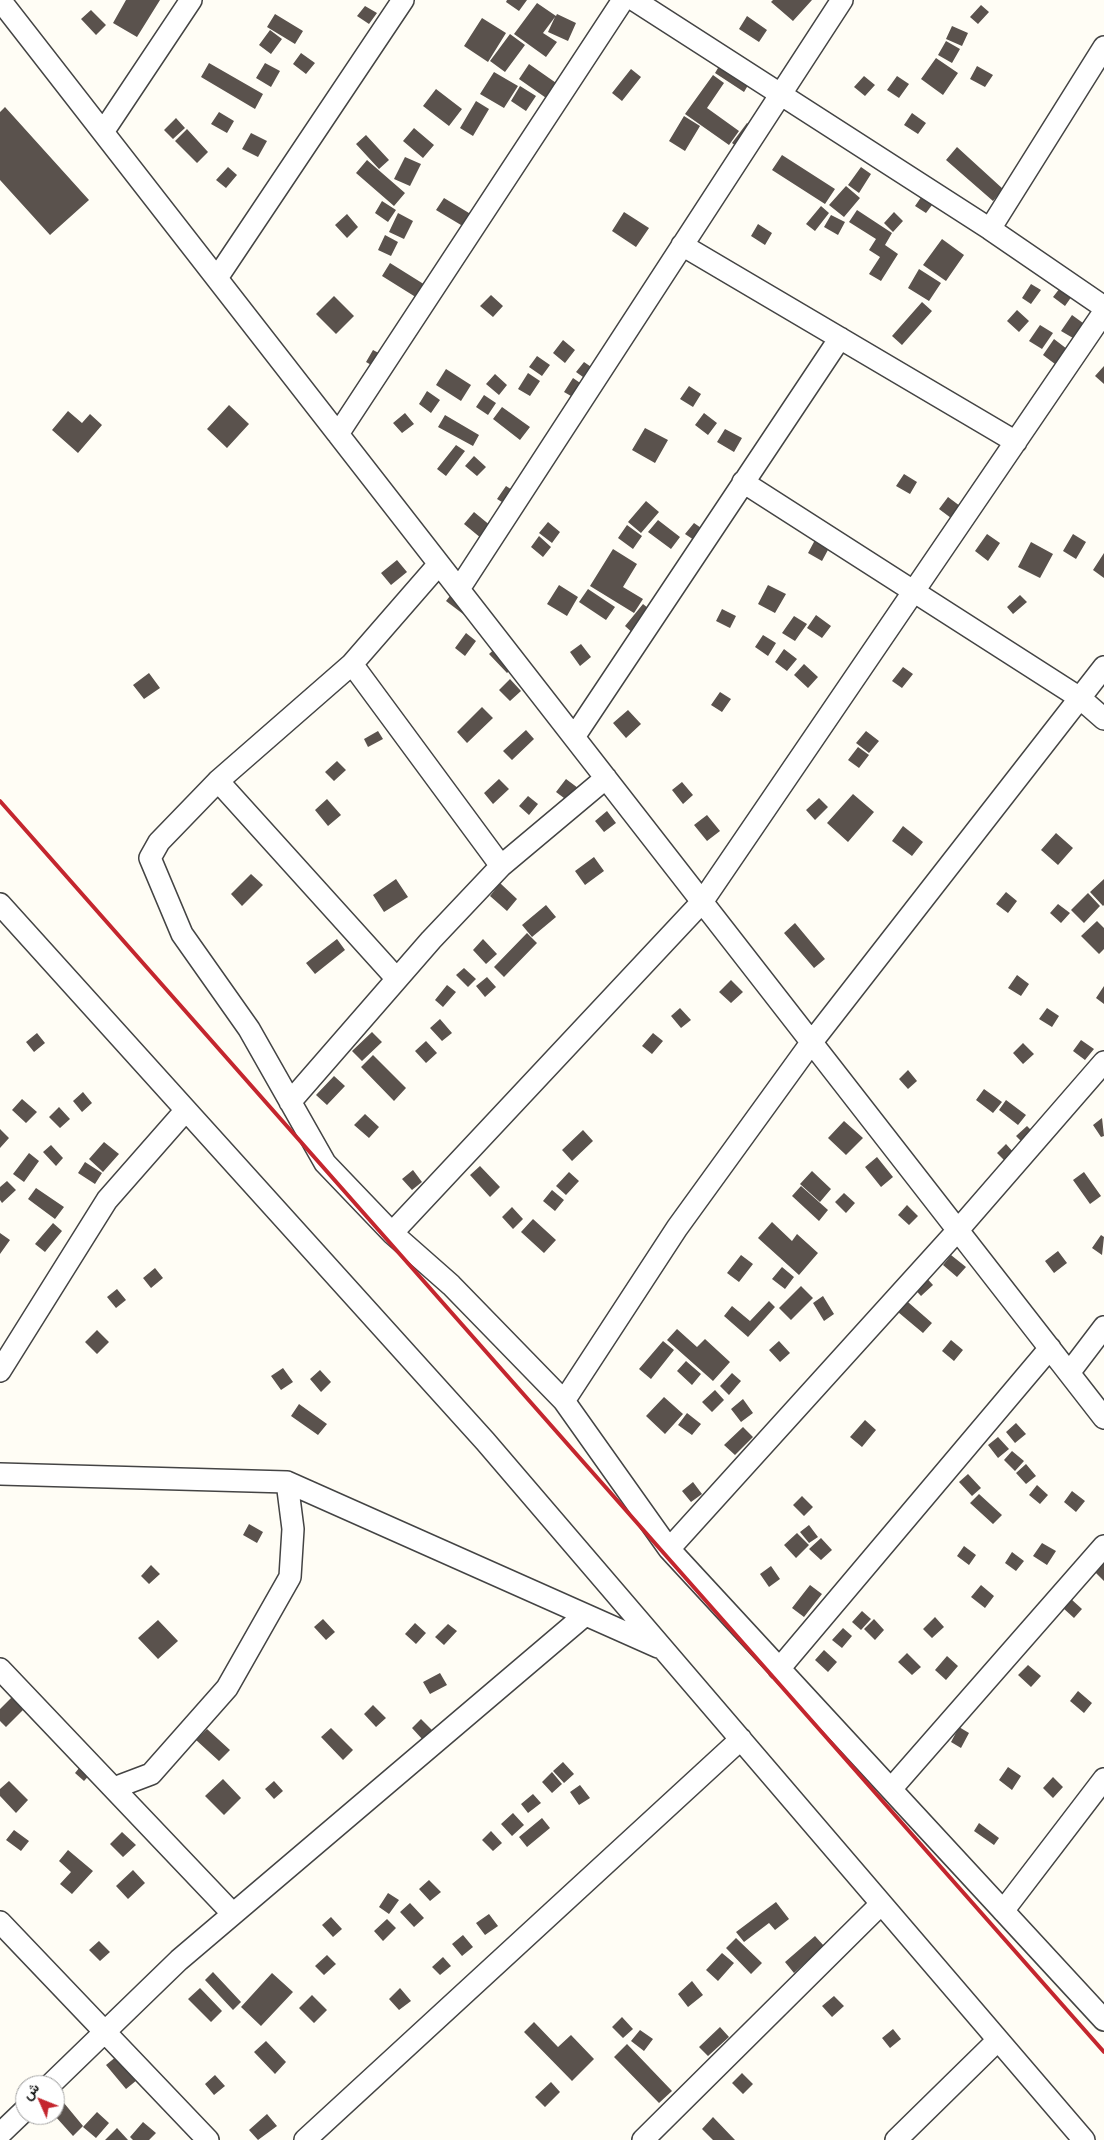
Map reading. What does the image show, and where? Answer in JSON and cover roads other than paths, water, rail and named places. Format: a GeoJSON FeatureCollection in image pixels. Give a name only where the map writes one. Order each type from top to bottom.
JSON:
{"type":"FeatureCollection","features":[{"type":"Feature","properties":{"kind":"street"},"geometry":{"type":"LineString","coordinates":[[0,0],[1104,1418]]}},
{"type":"Feature","properties":{"kind":"street"},"geometry":{"type":"LineString","coordinates":[[103,132],[191,0]]}},
{"type":"Feature","properties":{"kind":"street"},"geometry":{"type":"LineString","coordinates":[[217,278],[403,0]]}},
{"type":"Feature","properties":{"kind":"street"},"geometry":{"type":"LineString","coordinates":[[338,434],[624,0]]}},
{"type":"Feature","properties":{"kind":"street"},"geometry":{"type":"LineString","coordinates":[[634,0],[990,229],[1104,307]]}},
{"type":"Feature","properties":{"kind":"street"},"geometry":{"type":"LineString","coordinates":[[459,589],[842,0]]}},
{"type":"Feature","properties":{"kind":"street"},"geometry":{"type":"LineString","coordinates":[[990,229],[1104,47]]}},
{"type":"Feature","properties":{"kind":"street"},"geometry":{"type":"LineString","coordinates":[[682,245],[1016,442]]}},
{"type":"Feature","properties":{"kind":"street"},"geometry":{"type":"LineString","coordinates":[[392,1233],[702,902],[1104,312]]}},
{"type":"Feature","properties":{"kind":"street"},"geometry":{"type":"LineString","coordinates":[[574,737],[840,338]]}},
{"type":"Feature","properties":{"kind":"street"},"geometry":{"type":"LineString","coordinates":[[743,482],[1080,698],[1104,720]]}},
{"type":"Feature","properties":{"kind":"street"},"geometry":{"type":"LineString","coordinates":[[439,564],[352,664],[218,781],[159,842],[150,858],[182,934],[249,1029],[325,1163],[392,1233],[451,1285],[564,1401],[669,1550],[1104,2020]]}},
{"type":"Feature","properties":{"kind":"street"},"geometry":{"type":"LineString","coordinates":[[352,664],[501,866]]}},
{"type":"Feature","properties":{"kind":"street"},"geometry":{"type":"LineString","coordinates":[[564,1401],[677,1228],[811,1044],[1104,667]]}},
{"type":"Feature","properties":{"kind":"street"},"geometry":{"type":"LineString","coordinates":[[290,1102],[397,979],[501,866],[606,778]]}},
{"type":"Feature","properties":{"kind":"street"},"geometry":{"type":"LineString","coordinates":[[218,781],[397,979]]}},
{"type":"Feature","properties":{"kind":"street"},"geometry":{"type":"LineString","coordinates":[[0,904],[485,1441],[1084,2140]]}},
{"type":"Feature","properties":{"kind":"street"},"geometry":{"type":"LineString","coordinates":[[669,1550],[958,1230],[1104,1062]]}},
{"type":"Feature","properties":{"kind":"street"},"geometry":{"type":"LineString","coordinates":[[0,1371],[107,1200],[186,1110]]}},
{"type":"Feature","properties":{"kind":"street"},"geometry":{"type":"LineString","coordinates":[[1069,1373],[1104,1327]]}},
{"type":"Feature","properties":{"kind":"street"},"geometry":{"type":"LineString","coordinates":[[779,1669],[1050,1348]]}},
{"type":"Feature","properties":{"kind":"street"},"geometry":{"type":"LineString","coordinates":[[0,1474],[287,1482],[663,1649]]}},
{"type":"Feature","properties":{"kind":"street"},"geometry":{"type":"LineString","coordinates":[[114,1788],[151,1774],[227,1688],[290,1577],[293,1529],[287,1482]]}},
{"type":"Feature","properties":{"kind":"street"},"geometry":{"type":"LineString","coordinates":[[890,1789],[1104,1546]]}},
{"type":"Feature","properties":{"kind":"street"},"geometry":{"type":"LineString","coordinates":[[60,2075],[179,1960],[585,1614]]}},
{"type":"Feature","properties":{"kind":"street"},"geometry":{"type":"LineString","coordinates":[[0,1669],[234,1914]]}},
{"type":"Feature","properties":{"kind":"street"},"geometry":{"type":"LineString","coordinates":[[304,2140],[740,1739]]}},
{"type":"Feature","properties":{"kind":"street"},"geometry":{"type":"LineString","coordinates":[[1003,1911],[1104,1779]]}},
{"type":"Feature","properties":{"kind":"street"},"geometry":{"type":"LineString","coordinates":[[643,2140],[882,1904]]}},
{"type":"Feature","properties":{"kind":"street"},"geometry":{"type":"LineString","coordinates":[[0,1922],[208,2140]]}},
{"type":"Feature","properties":{"kind":"street"},"geometry":{"type":"LineString","coordinates":[[896,2140],[998,2040]]}},
{"type":"Feature","properties":{"kind":"street"},"geometry":{"type":"LineString","coordinates":[[0,2134],[15,2120]]}},
{"type":"Feature","properties":{"kind":"railway"},"geometry":{"type":"LineString","coordinates":[[0,801],[1104,2052]]}}]}
